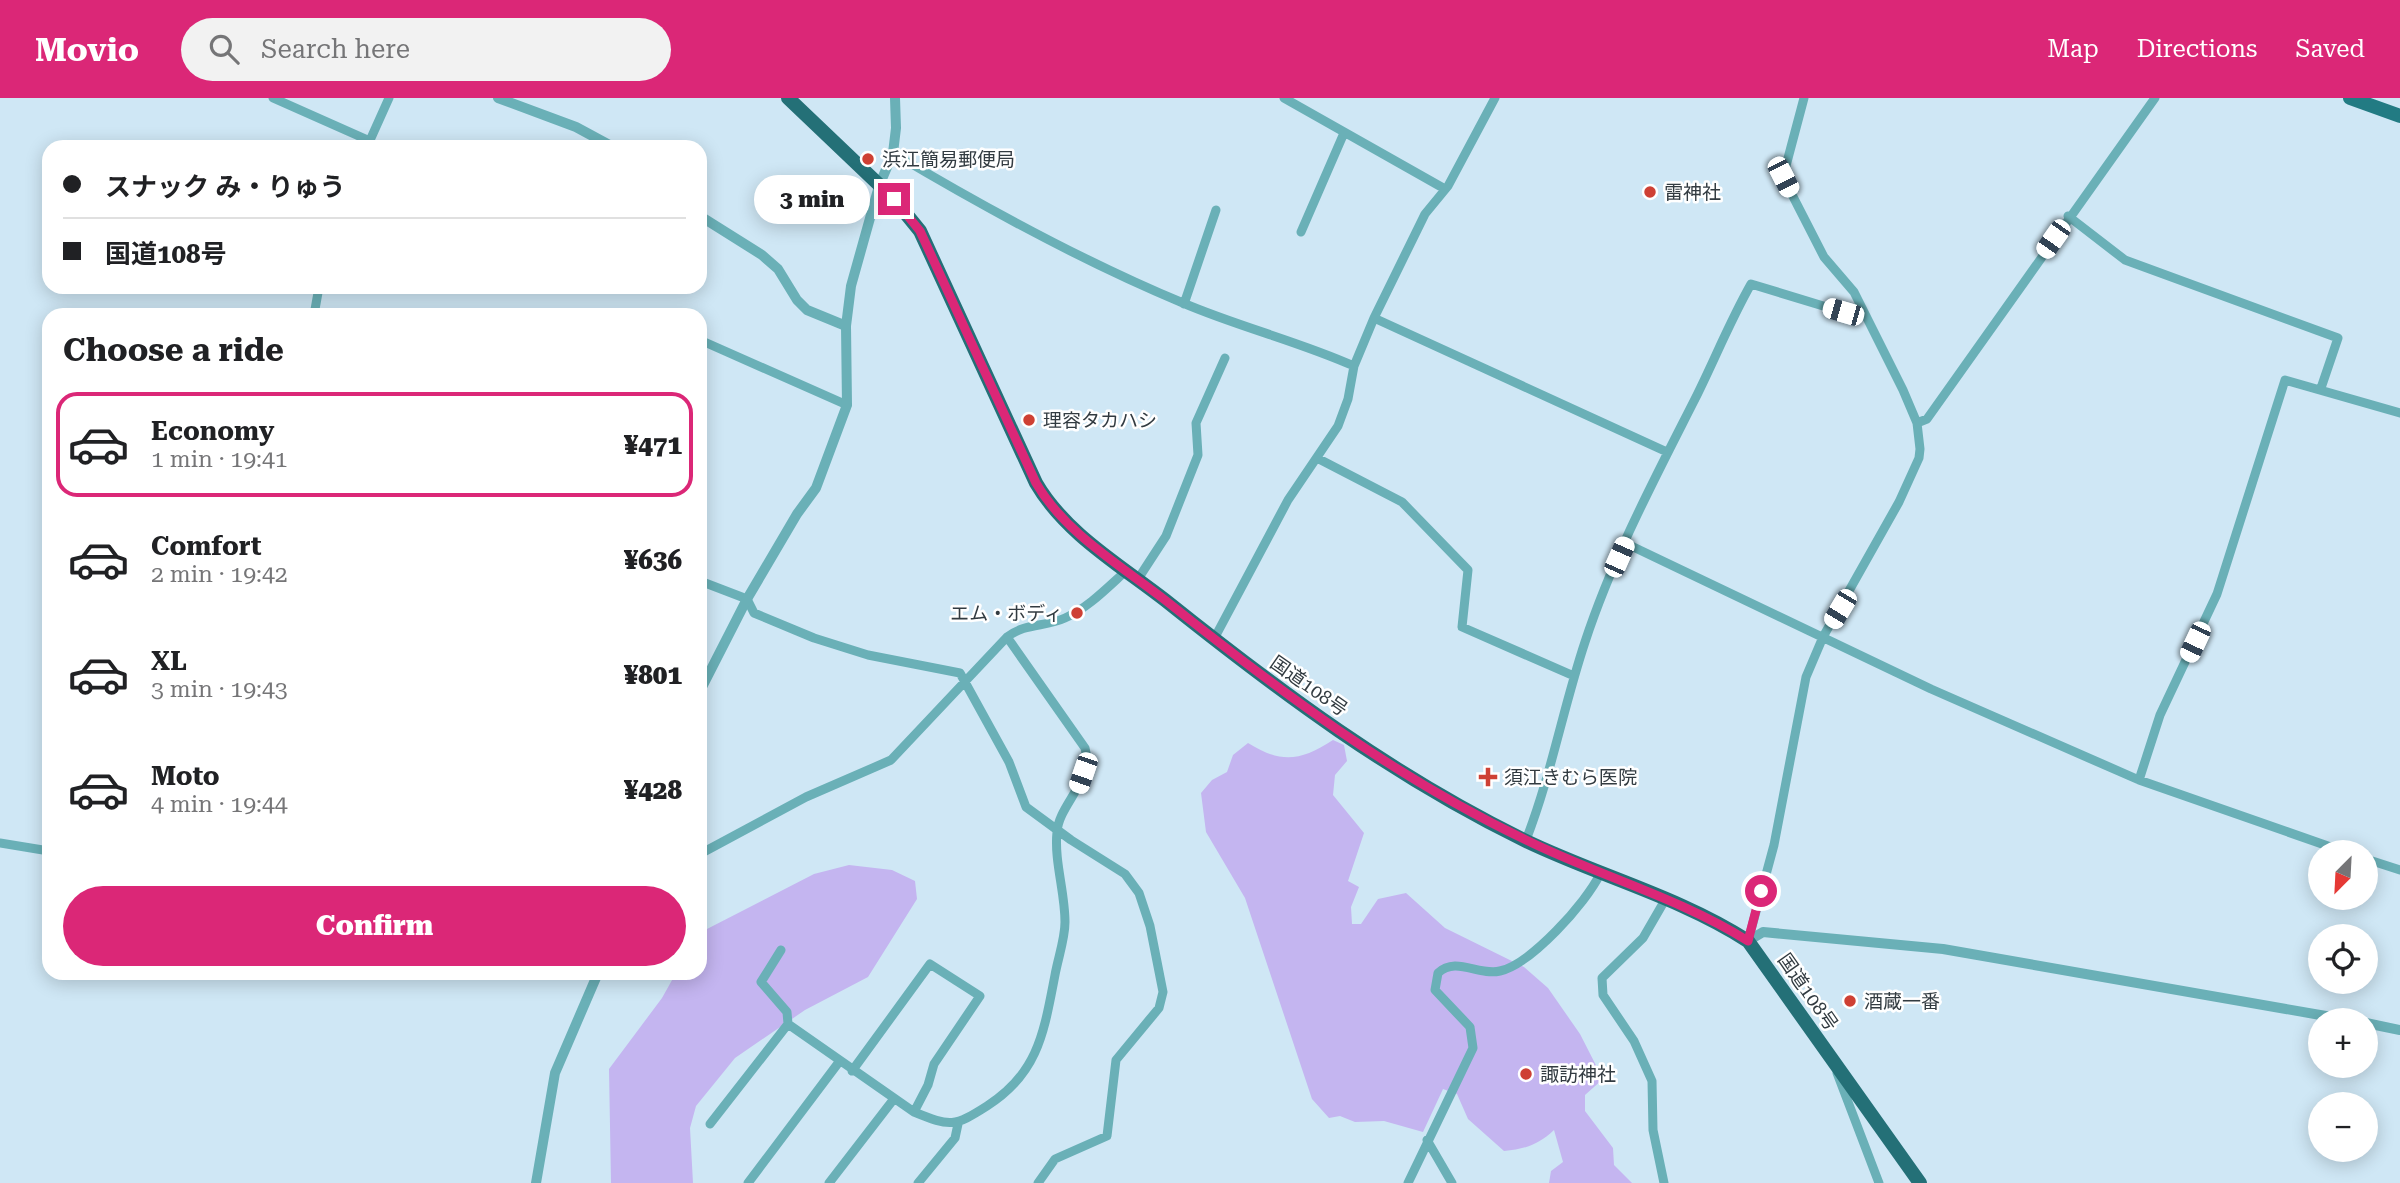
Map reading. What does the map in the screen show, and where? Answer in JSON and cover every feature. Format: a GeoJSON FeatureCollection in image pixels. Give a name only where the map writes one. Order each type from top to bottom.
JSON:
{"type":"FeatureCollection","features":[{"type":"Feature","properties":{"kind":"highway","name":"国道108号"},"geometry":{"type":"LineString","coordinates":[[788,98],[909,215],[920,231],[1048,504],[1063,521],[1279,691],[1393,768],[1526,840],[1600,874],[1714,919],[1748,941],[1920,1183]]}},
{"type":"Feature","properties":{"kind":"main road"},"geometry":{"type":"LineString","coordinates":[[2350,98],[2400,116]]}},
{"type":"Feature","properties":{"kind":"street"},"geometry":{"type":"LineString","coordinates":[[273,98],[361,140]]}},
{"type":"Feature","properties":{"kind":"street"},"geometry":{"type":"LineString","coordinates":[[371,140],[388,98]]}},
{"type":"Feature","properties":{"kind":"street"},"geometry":{"type":"LineString","coordinates":[[498,98],[576,127],[600,140]]}},
{"type":"Feature","properties":{"kind":"street"},"geometry":{"type":"LineString","coordinates":[[707,677],[747,599],[797,513],[816,488],[847,405],[846,326],[850,286],[879,186],[893,153],[895,98]]}},
{"type":"Feature","properties":{"kind":"street"},"geometry":{"type":"LineString","coordinates":[[1284,98],[1444,189]]}},
{"type":"Feature","properties":{"kind":"street"},"geometry":{"type":"LineString","coordinates":[[1214,639],[1288,500],[1338,426],[1348,398],[1354,366],[1374,317],[1425,214],[1444,189],[1495,98]]}},
{"type":"Feature","properties":{"kind":"street"},"geometry":{"type":"LineString","coordinates":[[1748,941],[1774,845],[1806,677],[1824,637],[1899,502],[1919,458],[1916,423],[1854,292],[1824,257],[1783,177],[1804,98]]}},
{"type":"Feature","properties":{"kind":"street"},"geometry":{"type":"LineString","coordinates":[[1916,423],[1927,419],[2068,216],[2155,98]]}},
{"type":"Feature","properties":{"kind":"street"},"geometry":{"type":"LineString","coordinates":[[1301,232],[1344,133]]}},
{"type":"Feature","properties":{"kind":"street"},"geometry":{"type":"LineString","coordinates":[[893,153],[1045,240],[1184,304],[1354,366]]}},
{"type":"Feature","properties":{"kind":"street"},"geometry":{"type":"LineString","coordinates":[[1184,304],[1216,210]]}},
{"type":"Feature","properties":{"kind":"street"},"geometry":{"type":"LineString","coordinates":[[2068,216],[2125,260],[2338,338],[2321,388]]}},
{"type":"Feature","properties":{"kind":"street"},"geometry":{"type":"LineString","coordinates":[[707,221],[770,262],[807,310],[846,326]]}},
{"type":"Feature","properties":{"kind":"street"},"geometry":{"type":"LineString","coordinates":[[1526,840],[1545,792],[1553,745],[1574,677],[1625,543],[1751,284],[1843,312],[1865,315]]}},
{"type":"Feature","properties":{"kind":"street"},"geometry":{"type":"LineString","coordinates":[[1374,317],[1667,452]]}},
{"type":"Feature","properties":{"kind":"street"},"geometry":{"type":"LineString","coordinates":[[707,343],[847,405]]}},
{"type":"Feature","properties":{"kind":"street"},"geometry":{"type":"LineString","coordinates":[[707,850],[806,797],[891,760],[1007,636],[1025,626],[1063,620],[1132,574],[1166,537],[1198,455],[1196,423],[1225,359]]}},
{"type":"Feature","properties":{"kind":"street"},"geometry":{"type":"LineString","coordinates":[[2139,780],[2161,715],[2217,594],[2285,380],[2321,388],[2400,413]]}},
{"type":"Feature","properties":{"kind":"street"},"geometry":{"type":"LineString","coordinates":[[1317,458],[1402,502],[1468,570],[1462,627],[1574,677]]}},
{"type":"Feature","properties":{"kind":"street"},"geometry":{"type":"LineString","coordinates":[[1625,543],[1931,689],[2139,780],[2311,840]]}},
{"type":"Feature","properties":{"kind":"street"},"geometry":{"type":"LineString","coordinates":[[707,584],[747,599],[754,613],[814,638],[868,655],[960,673],[1009,762],[1026,807],[1056,830],[1125,873],[1139,893],[1150,926],[1163,992],[1159,1008],[1116,1060],[1107,1136],[1055,1159],[1038,1183]]}},
{"type":"Feature","properties":{"kind":"street"},"geometry":{"type":"LineString","coordinates":[[788,1024],[893,1100],[937,1122],[958,1124],[1009,1092],[1033,1060],[1045,1027],[1065,924],[1056,830],[1078,788],[1088,759],[1086,748],[1007,636]]}},
{"type":"Feature","properties":{"kind":"street"},"geometry":{"type":"LineString","coordinates":[[0,843],[42,850]]}},
{"type":"Feature","properties":{"kind":"street"},"geometry":{"type":"LineString","coordinates":[[2378,863],[2400,870]]}},
{"type":"Feature","properties":{"kind":"street"},"geometry":{"type":"LineString","coordinates":[[1408,1183],[1468,1061],[1474,1041],[1470,1027],[1435,990],[1438,973],[1447,966],[1455,965],[1483,972],[1513,965],[1573,913],[1600,874]]}},
{"type":"Feature","properties":{"kind":"street"},"geometry":{"type":"LineString","coordinates":[[1664,1183],[1653,1130],[1652,1081],[1640,1051],[1603,995],[1601,986],[1602,978],[1643,938],[1665,900]]}},
{"type":"Feature","properties":{"kind":"street"},"geometry":{"type":"LineString","coordinates":[[1748,941],[1763,932],[1915,945],[2308,1013]]}},
{"type":"Feature","properties":{"kind":"street"},"geometry":{"type":"LineString","coordinates":[[710,1125],[788,1024],[787,1012],[761,982],[781,950]]}},
{"type":"Feature","properties":{"kind":"street"},"geometry":{"type":"LineString","coordinates":[[852,1071],[930,964],[980,996],[934,1065],[928,1086],[914,1112]]}},
{"type":"Feature","properties":{"kind":"street"},"geometry":{"type":"LineString","coordinates":[[536,1183],[555,1073],[595,980]]}},
{"type":"Feature","properties":{"kind":"street"},"geometry":{"type":"LineString","coordinates":[[2378,1025],[2400,1030]]}},
{"type":"Feature","properties":{"kind":"street"},"geometry":{"type":"LineString","coordinates":[[1831,1057],[1878,1183]]}},
{"type":"Feature","properties":{"kind":"street"},"geometry":{"type":"LineString","coordinates":[[750,1182],[839,1062]]}},
{"type":"Feature","properties":{"kind":"street"},"geometry":{"type":"LineString","coordinates":[[829,1183],[893,1100]]}},
{"type":"Feature","properties":{"kind":"street"},"geometry":{"type":"LineString","coordinates":[[918,1183],[955,1138],[958,1124]]}},
{"type":"Feature","properties":{"kind":"street"},"geometry":{"type":"LineString","coordinates":[[1427,1140],[1452,1183]]}},
{"type":"Feature","properties":{"kind":"shaded area"},"geometry":{"type":"Polygon","coordinates":[[[1333,740],[1344,745],[1347,761],[1335,775],[1333,795],[1364,833],[1348,881],[1359,887],[1351,907],[1352,924],[1361,924],[1378,899],[1406,893],[1445,928],[1524,967],[1548,988],[1580,1034],[1603,1079],[1585,1095],[1585,1111],[1613,1148],[1614,1165],[1632,1183],[1549,1183],[1551,1171],[1563,1162],[1554,1130],[1531,1145],[1504,1151],[1468,1119],[1457,1094],[1443,1089],[1423,1132],[1384,1121],[1355,1122],[1340,1116],[1329,1118],[1312,1099],[1245,898],[1206,832],[1201,793],[1212,780],[1227,772],[1233,755],[1248,743],[1271,754],[1291,757],[1311,752],[1333,740]]]}},
{"type":"Feature","properties":{"kind":"shaded area"},"geometry":{"type":"Polygon","coordinates":[[[849,865],[892,870],[915,881],[917,899],[868,977],[805,1010],[735,1058],[696,1106],[690,1128],[693,1183],[611,1183],[609,1069],[662,998],[672,980],[707,980],[707,929],[814,874],[849,865]]]}},
{"type":"Feature","properties":{"kind":"place","name":"浜江簡易郵便局"},"geometry":{"type":"Point","coordinates":[868,159]}},
{"type":"Feature","properties":{"kind":"place","name":"雷神社"},"geometry":{"type":"Point","coordinates":[1650,192]}},
{"type":"Feature","properties":{"kind":"place","name":"理容タカハシ"},"geometry":{"type":"Point","coordinates":[1029,420]}},
{"type":"Feature","properties":{"kind":"place","name":"エム・ボディ"},"geometry":{"type":"Point","coordinates":[1077,613]}},
{"type":"Feature","properties":{"kind":"place","name":"須江きむら医院"},"geometry":{"type":"Point","coordinates":[1488,777]}},
{"type":"Feature","properties":{"kind":"place","name":"酒蔵一番"},"geometry":{"type":"Point","coordinates":[1850,1001]}},
{"type":"Feature","properties":{"kind":"place","name":"諏訪神社"},"geometry":{"type":"Point","coordinates":[1526,1074]}},
{"type":"Feature","properties":{"kind":"route"},"geometry":{"type":"LineString","coordinates":[[894,199],[920,231],[1036,483],[1048,504],[1063,521],[1279,691],[1393,768],[1502,828],[1600,874],[1714,919],[1748,941],[1761,891]]}}]}
